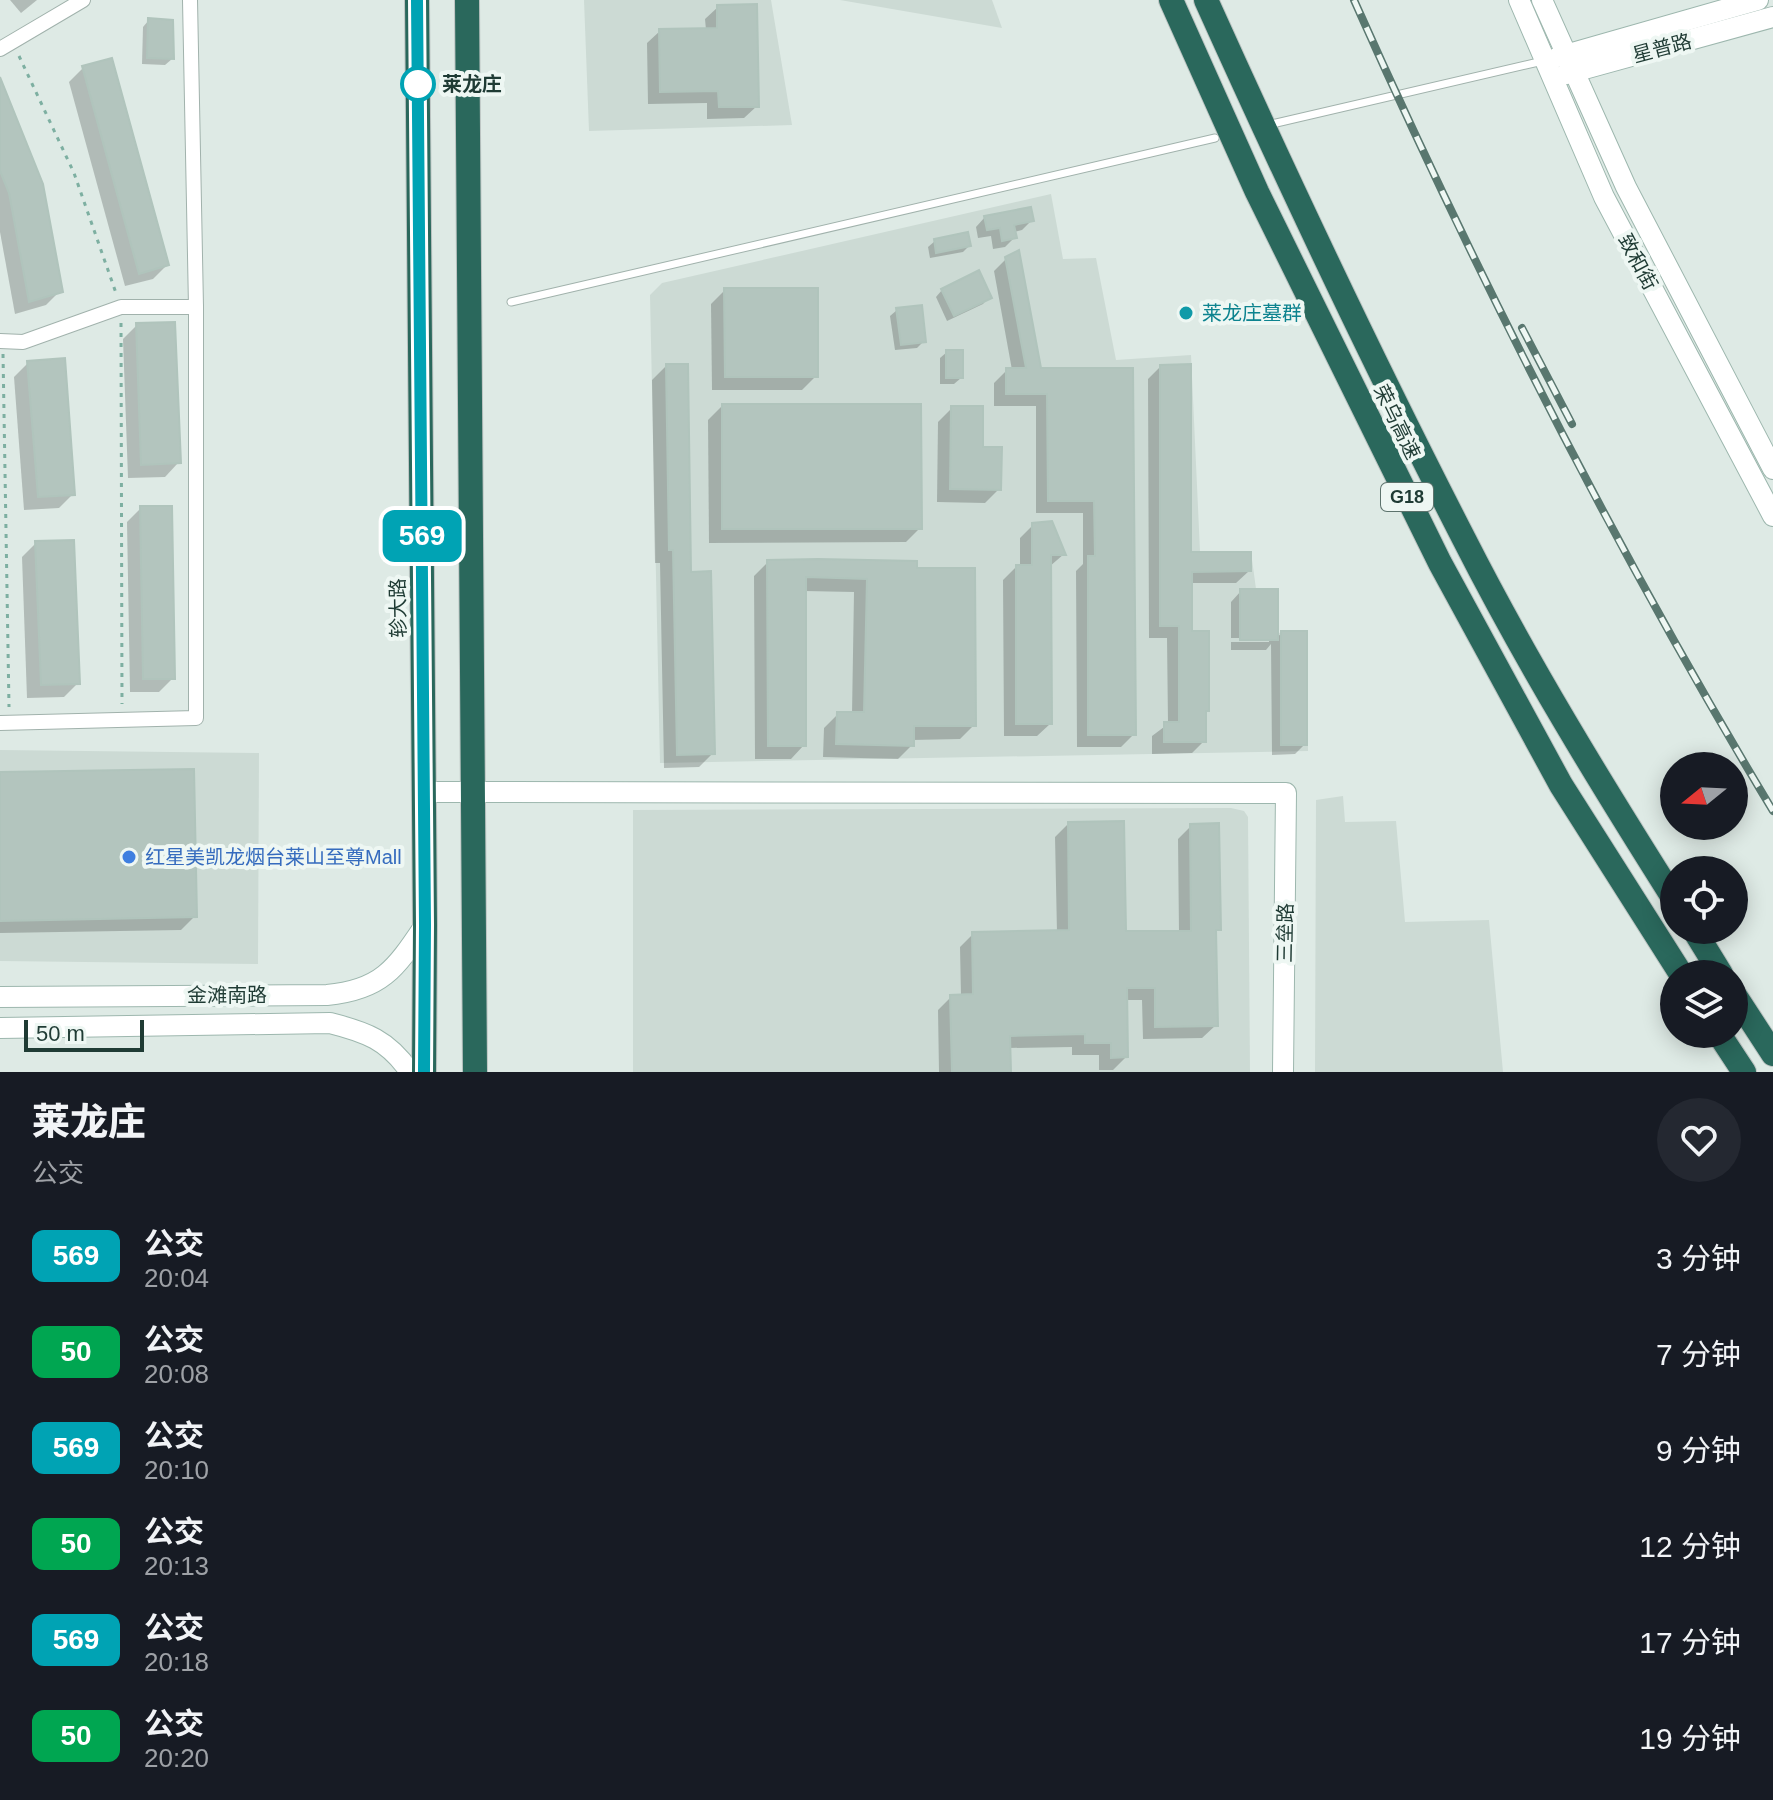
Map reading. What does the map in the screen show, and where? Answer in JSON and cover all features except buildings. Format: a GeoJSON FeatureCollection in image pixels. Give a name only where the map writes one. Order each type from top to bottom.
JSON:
{"type":"FeatureCollection","features":[{"type":"Feature","properties":{"kind":"highway","name":"轸大路"},"geometry":{"type":"LineString","coordinates":[[417,0],[424,1072]]}},
{"type":"Feature","properties":{"kind":"highway"},"geometry":{"type":"LineString","coordinates":[[467,0],[475,1072]]}},
{"type":"Feature","properties":{"kind":"highway","name":"荣乌高速"},"geometry":{"type":"LineString","coordinates":[[1171,0],[1257,192],[1440,563],[1561,785],[1672,960]]}},
{"type":"Feature","properties":{"kind":"highway","name":"荣乌高速"},"geometry":{"type":"LineString","coordinates":[[1206,0],[1296,201],[1465,541],[1595,774],[1660,877]]}},
{"type":"Feature","properties":{"kind":"highway"},"geometry":{"type":"LineString","coordinates":[[1748,1016],[1773,1054]]}},
{"type":"Feature","properties":{"kind":"highway"},"geometry":{"type":"LineString","coordinates":[[1728,1048],[1744,1072]]}},
{"type":"Feature","properties":{"kind":"street"},"geometry":{"type":"LineString","coordinates":[[6,45],[83,0]]}},
{"type":"Feature","properties":{"kind":"street"},"geometry":{"type":"LineString","coordinates":[[5,722],[196,718],[196,307],[190,0]]}},
{"type":"Feature","properties":{"kind":"street","name":"致和街"},"geometry":{"type":"LineString","coordinates":[[1519,0],[1604,197],[1773,516]]}},
{"type":"Feature","properties":{"kind":"street","name":"致和街"},"geometry":{"type":"LineString","coordinates":[[1542,0],[1626,187],[1773,469]]}},
{"type":"Feature","properties":{"kind":"street"},"geometry":{"type":"LineString","coordinates":[[1548,69],[1758,0]]}},
{"type":"Feature","properties":{"kind":"street","name":"星普路"},"geometry":{"type":"LineString","coordinates":[[1572,63],[1773,17]]}},
{"type":"Feature","properties":{"kind":"street"},"geometry":{"type":"LineString","coordinates":[[1,341],[23,342],[121,307],[196,307]]}},
{"type":"Feature","properties":{"kind":"street"},"geometry":{"type":"LineString","coordinates":[[424,792],[472,792]]}},
{"type":"Feature","properties":{"kind":"street","name":"三垒路"},"geometry":{"type":"LineString","coordinates":[[472,792],[1286,793],[1283,1072]]}},
{"type":"Feature","properties":{"kind":"street","name":"金滩南路"},"geometry":{"type":"LineString","coordinates":[[0,997],[327,995],[352,992],[389,974],[425,925]]}},
{"type":"Feature","properties":{"kind":"street","name":"金滩南路"},"geometry":{"type":"LineString","coordinates":[[0,1028],[330,1023],[364,1031],[382,1042],[410,1072]]}},
{"type":"Feature","properties":{"kind":"lane"},"geometry":{"type":"LineString","coordinates":[[1272,124],[1548,69]]}},
{"type":"Feature","properties":{"kind":"lane"},"geometry":{"type":"LineString","coordinates":[[511,302],[1215,138]]}},
{"type":"Feature","properties":{"kind":"path"},"geometry":{"type":"LineString","coordinates":[[6,45],[74,173],[121,307],[122,720]]}},
{"type":"Feature","properties":{"kind":"path"},"geometry":{"type":"LineString","coordinates":[[1,341],[5,722]]}},
{"type":"Feature","properties":{"kind":"shaded area"},"geometry":{"type":"Polygon","coordinates":[[[584,0],[771,0],[792,125],[589,131],[584,0]]]}},
{"type":"Feature","properties":{"kind":"shaded area"},"geometry":{"type":"Polygon","coordinates":[[[840,0],[992,0],[1002,28],[840,0]]]}},
{"type":"Feature","properties":{"kind":"shaded area"},"geometry":{"type":"Polygon","coordinates":[[[1051,194],[1063,259],[1096,258],[1116,360],[1191,355],[1200,551],[1251,552],[1256,589],[1278,589],[1276,633],[1307,631],[1308,751],[660,763],[650,295],[662,283],[1051,194]]]}},
{"type":"Feature","properties":{"kind":"shaded area","name":"红星美凯龙烟台莱山至尊Mall"},"geometry":{"type":"Polygon","coordinates":[[[0,750],[259,753],[258,964],[0,961],[0,750]]]}},
{"type":"Feature","properties":{"kind":"shaded area"},"geometry":{"type":"Polygon","coordinates":[[[1343,796],[1345,822],[1396,821],[1405,922],[1489,920],[1503,1072],[1315,1072],[1316,800],[1343,796]]]}},
{"type":"Feature","properties":{"kind":"shaded area"},"geometry":{"type":"Polygon","coordinates":[[[1231,808],[1244,811],[1248,817],[1250,1072],[633,1072],[633,810],[1231,808]]]}},
{"type":"Feature","properties":{"kind":"railway"},"geometry":{"type":"LineString","coordinates":[[1354,0],[1450,207],[1551,412],[1659,613],[1773,811]]}},
{"type":"Feature","properties":{"kind":"railway"},"geometry":{"type":"LineString","coordinates":[[1522,328],[1572,424]]}},
{"type":"Feature","properties":{"kind":"bus line","name":"569"},"geometry":{"type":"LineString","coordinates":[[417,0],[424,1072]]}},
{"type":"Feature","properties":{"kind":"place","name":"莱龙庄"},"geometry":{"type":"Point","coordinates":[418,84]}},
{"type":"Feature","properties":{"kind":"place","name":"莱龙庄墓群"},"geometry":{"type":"Point","coordinates":[1186,313]}},
{"type":"Feature","properties":{"kind":"place","name":"红星美凯龙烟台莱山至尊Mall"},"geometry":{"type":"Point","coordinates":[129,857]}}]}
